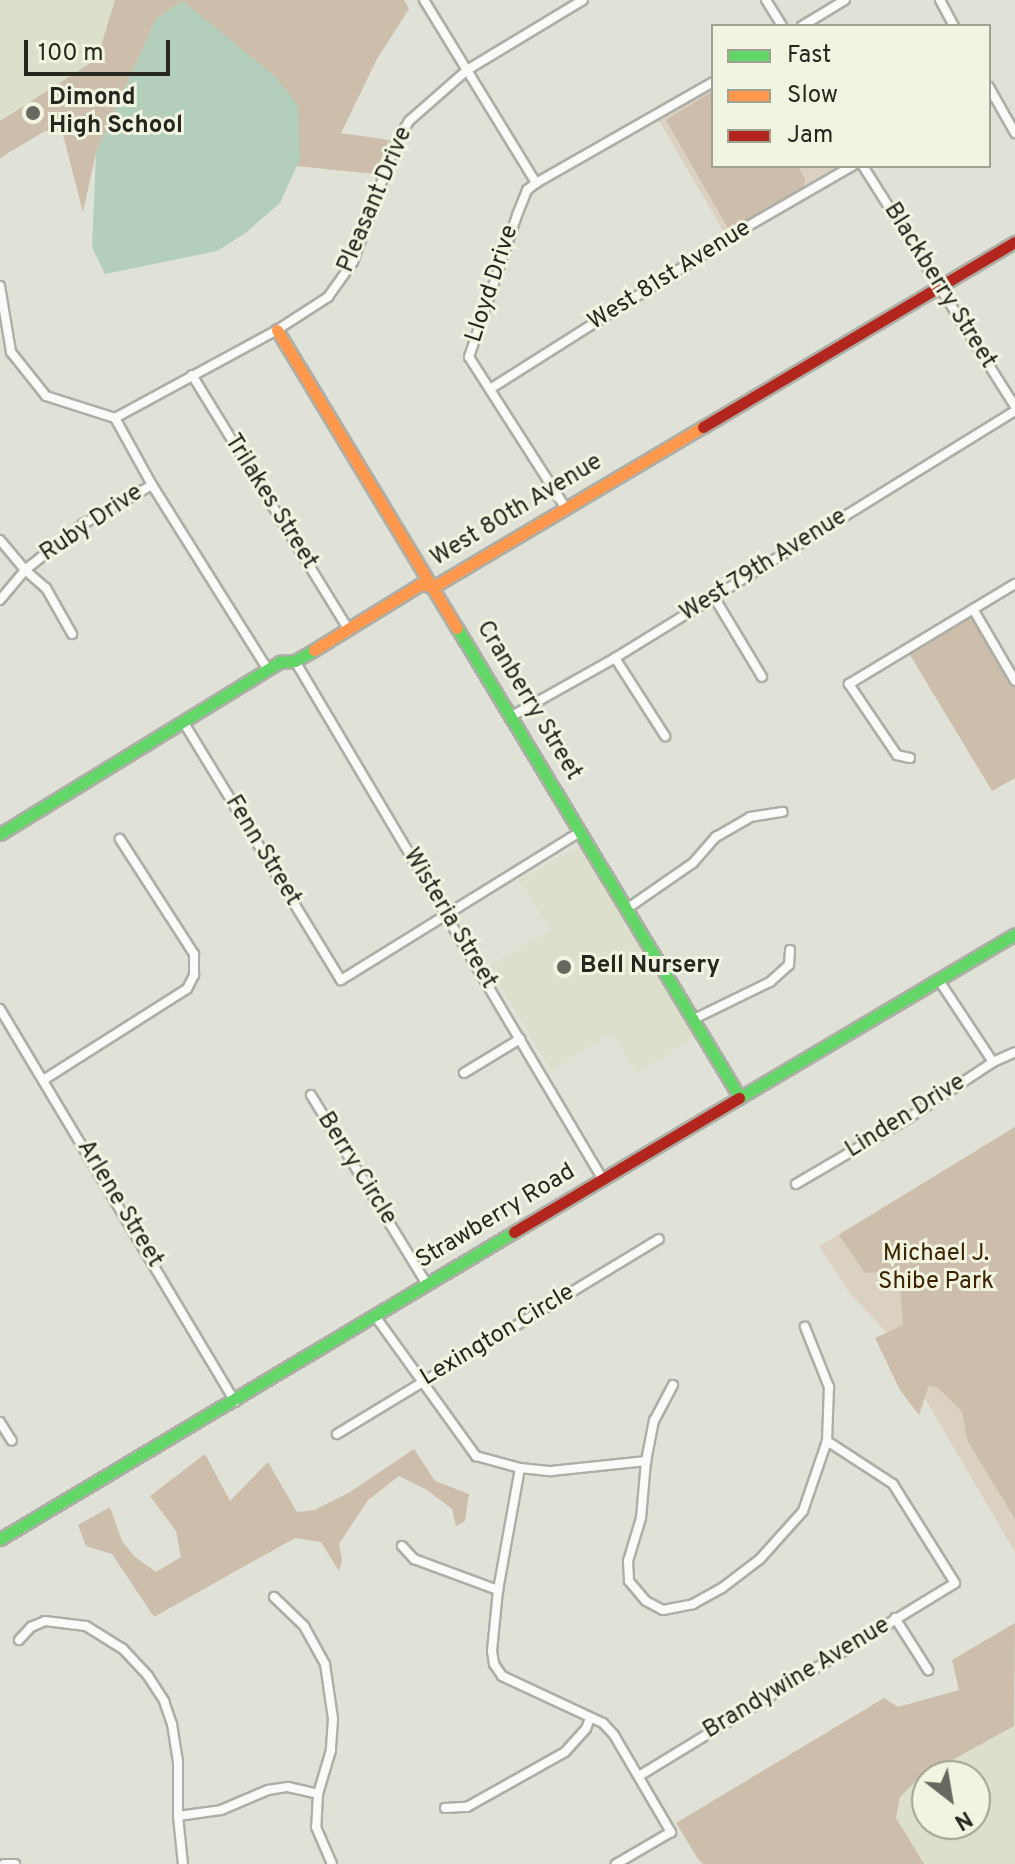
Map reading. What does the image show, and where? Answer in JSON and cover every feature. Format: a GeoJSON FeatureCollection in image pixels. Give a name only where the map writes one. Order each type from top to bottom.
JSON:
{"type":"FeatureCollection","features":[{"type":"Feature","properties":{"kind":"street"},"geometry":{"type":"LineString","coordinates":[[424,0],[536,183],[711,83]]}},
{"type":"Feature","properties":{"kind":"street","name":"Pleasant Drive"},"geometry":{"type":"LineString","coordinates":[[115,418],[277,330],[328,297],[345,277],[396,142],[409,121],[467,70],[583,0]]}},
{"type":"Feature","properties":{"kind":"street"},"geometry":{"type":"LineString","coordinates":[[766,0],[781,24]]}},
{"type":"Feature","properties":{"kind":"street"},"geometry":{"type":"LineString","coordinates":[[805,24],[845,0]]}},
{"type":"Feature","properties":{"kind":"street"},"geometry":{"type":"LineString","coordinates":[[940,0],[953,24]]}},
{"type":"Feature","properties":{"kind":"street"},"geometry":{"type":"LineString","coordinates":[[991,91],[1015,133]]}},
{"type":"Feature","properties":{"kind":"street","name":"West 81st Avenue"},"geometry":{"type":"LineString","coordinates":[[490,389],[743,229],[849,168]]}},
{"type":"Feature","properties":{"kind":"street","name":"Blackberry Street"},"geometry":{"type":"LineString","coordinates":[[864,168],[1015,408]]}},
{"type":"Feature","properties":{"kind":"street","name":"Lloyd Drive"},"geometry":{"type":"LineString","coordinates":[[536,183],[527,190],[517,215],[469,357],[565,507]]}},
{"type":"Feature","properties":{"kind":"street","name":"West 80th Avenue"},"geometry":{"type":"LineString","coordinates":[[0,834],[280,662],[295,661],[421,584],[433,587],[1015,242]]}},
{"type":"Feature","properties":{"kind":"street"},"geometry":{"type":"LineString","coordinates":[[0,287],[11,352],[46,396],[115,418],[152,485],[268,670]]}},
{"type":"Feature","properties":{"kind":"street","name":"Cranberry Street"},"geometry":{"type":"LineString","coordinates":[[277,330],[739,1096]]}},
{"type":"Feature","properties":{"kind":"street","name":"Trilakes Street"},"geometry":{"type":"LineString","coordinates":[[192,375],[348,629]]}},
{"type":"Feature","properties":{"kind":"street","name":"West 79th Avenue"},"geometry":{"type":"LineString","coordinates":[[510,717],[615,658],[1015,408]]}},
{"type":"Feature","properties":{"kind":"street","name":"Ruby Drive"},"geometry":{"type":"LineString","coordinates":[[0,600],[25,570],[83,524],[152,485]]}},
{"type":"Feature","properties":{"kind":"street"},"geometry":{"type":"LineString","coordinates":[[0,540],[25,570],[46,588],[72,634]]}},
{"type":"Feature","properties":{"kind":"street"},"geometry":{"type":"LineString","coordinates":[[910,758],[897,755],[849,684],[1015,584]]}},
{"type":"Feature","properties":{"kind":"street"},"geometry":{"type":"LineString","coordinates":[[714,597],[762,677]]}},
{"type":"Feature","properties":{"kind":"street"},"geometry":{"type":"LineString","coordinates":[[973,609],[1015,681]]}},
{"type":"Feature","properties":{"kind":"street"},"geometry":{"type":"LineString","coordinates":[[615,658],[665,736]]}},
{"type":"Feature","properties":{"kind":"street","name":"Wisteria Street"},"geometry":{"type":"LineString","coordinates":[[295,661],[447,912],[602,1178]]}},
{"type":"Feature","properties":{"kind":"street","name":"Fenn Street"},"geometry":{"type":"LineString","coordinates":[[184,723],[341,980],[447,912]]}},
{"type":"Feature","properties":{"kind":"street"},"geometry":{"type":"LineString","coordinates":[[628,908],[693,863],[716,837],[750,817],[783,812]]}},
{"type":"Feature","properties":{"kind":"street"},"geometry":{"type":"LineString","coordinates":[[447,912],[581,831]]}},
{"type":"Feature","properties":{"kind":"street"},"geometry":{"type":"LineString","coordinates":[[45,1079],[187,989],[194,975],[194,954],[120,839]]}},
{"type":"Feature","properties":{"kind":"street","name":"Strawberry Road"},"geometry":{"type":"LineString","coordinates":[[0,1539],[235,1402],[739,1096],[940,982],[1015,934]]}},
{"type":"Feature","properties":{"kind":"street"},"geometry":{"type":"LineString","coordinates":[[694,1019],[770,982],[789,965],[790,950]]}},
{"type":"Feature","properties":{"kind":"street"},"geometry":{"type":"LineString","coordinates":[[940,982],[993,1062]]}},
{"type":"Feature","properties":{"kind":"street","name":"Arlene Street"},"geometry":{"type":"LineString","coordinates":[[0,1009],[45,1079],[235,1402]]}},
{"type":"Feature","properties":{"kind":"street"},"geometry":{"type":"LineString","coordinates":[[464,1073],[520,1039]]}},
{"type":"Feature","properties":{"kind":"street","name":"Linden Drive"},"geometry":{"type":"LineString","coordinates":[[796,1184],[910,1117],[993,1062],[1015,1052]]}},
{"type":"Feature","properties":{"kind":"street","name":"Berry Circle"},"geometry":{"type":"LineString","coordinates":[[311,1095],[427,1284]]}},
{"type":"Feature","properties":{"kind":"street","name":"Lexington Circle"},"geometry":{"type":"LineString","coordinates":[[337,1434],[659,1239]]}},
{"type":"Feature","properties":{"kind":"street"},"geometry":{"type":"LineString","coordinates":[[375,1316],[476,1456],[520,1468],[551,1471],[646,1461]]}},
{"type":"Feature","properties":{"kind":"street"},"geometry":{"type":"LineString","coordinates":[[673,1385],[654,1420],[646,1461],[641,1518],[628,1561],[629,1581],[646,1601],[663,1610],[693,1604],[722,1588],[760,1559],[803,1511],[827,1441],[829,1387],[805,1327]]}},
{"type":"Feature","properties":{"kind":"street"},"geometry":{"type":"LineString","coordinates":[[0,1422],[12,1441]]}},
{"type":"Feature","properties":{"kind":"street","name":"Brandywine Avenue"},"geometry":{"type":"LineString","coordinates":[[639,1776],[955,1583],[893,1484],[827,1441]]}},
{"type":"Feature","properties":{"kind":"street"},"geometry":{"type":"LineString","coordinates":[[520,1468],[498,1590],[492,1651],[502,1676],[603,1723],[639,1776],[671,1832],[616,1864]]}},
{"type":"Feature","properties":{"kind":"street"},"geometry":{"type":"LineString","coordinates":[[402,1546],[414,1559],[498,1590]]}},
{"type":"Feature","properties":{"kind":"street"},"geometry":{"type":"LineString","coordinates":[[274,1597],[304,1626],[325,1664],[333,1719],[331,1750],[318,1794],[316,1827],[332,1864]]}},
{"type":"Feature","properties":{"kind":"street"},"geometry":{"type":"LineString","coordinates":[[895,1618],[928,1670]]}},
{"type":"Feature","properties":{"kind":"street"},"geometry":{"type":"LineString","coordinates":[[19,1640],[31,1627],[45,1621],[61,1620],[86,1626],[123,1649],[148,1676],[164,1701],[172,1724],[178,1761],[178,1816],[183,1864]]}},
{"type":"Feature","properties":{"kind":"street"},"geometry":{"type":"LineString","coordinates":[[445,1808],[467,1807],[565,1752],[586,1729],[590,1718]]}},
{"type":"Feature","properties":{"kind":"street"},"geometry":{"type":"LineString","coordinates":[[178,1816],[221,1810],[268,1790],[288,1787],[318,1794]]}},
{"type":"Feature","properties":{"kind":"street"},"geometry":{"type":"LineString","coordinates":[[4,1864],[15,1864]]}},
{"type":"Feature","properties":{"kind":"shaded area","name":"Dimond High School"},"geometry":{"type":"Polygon","coordinates":[[[0,0],[251,0],[183,2],[156,19],[132,73],[0,153],[0,0]]]}},
{"type":"Feature","properties":{"kind":"shaded area"},"geometry":{"type":"Polygon","coordinates":[[[183,1],[276,77],[298,105],[300,159],[280,203],[244,234],[217,251],[105,274],[92,247],[96,153],[156,19],[183,1]]]}},
{"type":"Feature","properties":{"kind":"shaded area"},"geometry":{"type":"Polygon","coordinates":[[[582,845],[698,1036],[637,1073],[612,1033],[551,1070],[489,967],[550,930],[519,880],[582,845]]]}},
{"type":"Feature","properties":{"kind":"shaded area"},"geometry":{"type":"Polygon","coordinates":[[[1015,1706],[1015,1864],[924,1864],[883,1798],[911,1778],[911,1840],[991,1840],[991,1760],[938,1760],[1015,1706]]]}},
{"type":"Feature","properties":{"kind":"green space"},"geometry":{"type":"Polygon","coordinates":[[[115,0],[404,0],[409,9],[377,59],[341,133],[389,140],[375,174],[296,166],[300,159],[183,1],[156,19],[96,153],[83,212],[62,131],[45,131],[0,158],[0,121],[97,59],[115,0]]]}},
{"type":"Feature","properties":{"kind":"green space"},"geometry":{"type":"Polygon","coordinates":[[[711,87],[711,168],[837,168],[725,234],[658,119],[711,87]]]}},
{"type":"Feature","properties":{"kind":"green space"},"geometry":{"type":"Polygon","coordinates":[[[711,92],[711,168],[799,168],[805,179],[803,189],[729,230],[666,120],[711,92]]]}},
{"type":"Feature","properties":{"kind":"green space"},"geometry":{"type":"Polygon","coordinates":[[[974,616],[1015,687],[1015,778],[992,791],[910,655],[974,616]]]}},
{"type":"Feature","properties":{"kind":"green space","name":"Michael J. Shibe Park"},"geometry":{"type":"Polygon","coordinates":[[[1015,1127],[1015,1552],[886,1332],[848,1291],[819,1246],[1015,1127]]]}},
{"type":"Feature","properties":{"kind":"green space","name":"Michael J. Shibe Park"},"geometry":{"type":"Polygon","coordinates":[[[1015,1127],[1015,1519],[968,1442],[962,1412],[938,1388],[929,1385],[919,1415],[900,1390],[875,1338],[903,1325],[900,1284],[887,1272],[865,1273],[839,1235],[1015,1127]]]}},
{"type":"Feature","properties":{"kind":"green space"},"geometry":{"type":"Polygon","coordinates":[[[414,1449],[435,1481],[469,1494],[465,1521],[456,1526],[452,1509],[427,1490],[399,1476],[368,1500],[339,1544],[342,1561],[339,1571],[321,1542],[295,1538],[154,1617],[112,1554],[86,1546],[78,1525],[110,1507],[122,1541],[135,1557],[156,1572],[181,1557],[176,1531],[150,1496],[205,1454],[230,1501],[268,1462],[297,1512],[314,1510],[350,1492],[414,1449]]]}},
{"type":"Feature","properties":{"kind":"green space"},"geometry":{"type":"Polygon","coordinates":[[[1015,1623],[1014,1726],[952,1760],[911,1760],[911,1786],[900,1797],[896,1818],[924,1864],[703,1864],[698,1859],[676,1823],[884,1698],[898,1707],[959,1690],[952,1660],[1015,1623]]]}},
{"type":"Feature","properties":{"kind":"traffic: fast"},"geometry":{"type":"LineString","coordinates":[[457,628],[739,1096]]}},
{"type":"Feature","properties":{"kind":"traffic: fast"},"geometry":{"type":"LineString","coordinates":[[0,834],[280,662],[295,661],[314,650]]}},
{"type":"Feature","properties":{"kind":"traffic: fast"},"geometry":{"type":"LineString","coordinates":[[739,1098],[1015,934]]}},
{"type":"Feature","properties":{"kind":"traffic: fast"},"geometry":{"type":"LineString","coordinates":[[0,1539],[514,1232]]}},
{"type":"Feature","properties":{"kind":"traffic: slow"},"geometry":{"type":"LineString","coordinates":[[277,330],[457,628]]}},
{"type":"Feature","properties":{"kind":"traffic: slow"},"geometry":{"type":"LineString","coordinates":[[314,650],[421,584],[433,587],[703,427]]}},
{"type":"Feature","properties":{"kind":"traffic: jam"},"geometry":{"type":"LineString","coordinates":[[703,427],[1015,242]]}},
{"type":"Feature","properties":{"kind":"traffic: jam"},"geometry":{"type":"LineString","coordinates":[[514,1232],[739,1098]]}},
{"type":"Feature","properties":{"kind":"place","name":"Dimond High School"},"geometry":{"type":"Point","coordinates":[33,113]}},
{"type":"Feature","properties":{"kind":"place","name":"Bell Nursery"},"geometry":{"type":"Point","coordinates":[564,967]}}]}
